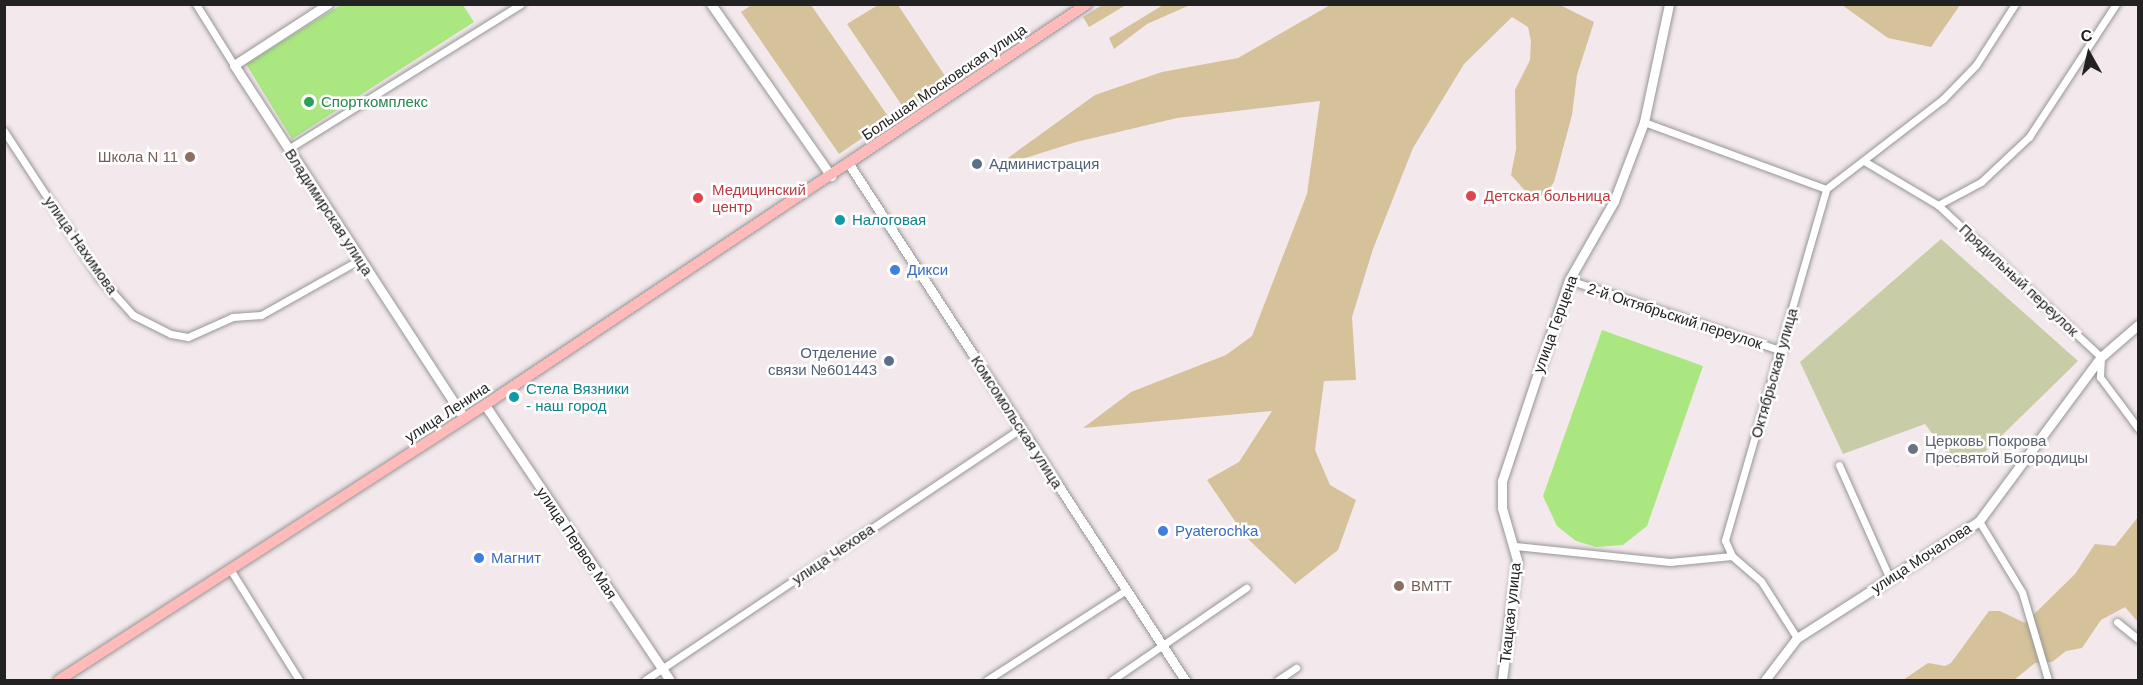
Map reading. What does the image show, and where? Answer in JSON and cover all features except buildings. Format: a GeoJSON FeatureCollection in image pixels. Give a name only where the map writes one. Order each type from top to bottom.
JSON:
{"type":"FeatureCollection","features":[{"type":"Feature","properties":{"kind":"main road","name":"Большая Московская улица"},"geometry":{"type":"LineString","coordinates":[[849,164],[1087,4]]}},
{"type":"Feature","properties":{"kind":"main road","name":"улица Ленина"},"geometry":{"type":"LineString","coordinates":[[58,681],[485,405],[849,164]]}},
{"type":"Feature","properties":{"kind":"street","name":"Владимирская улица"},"geometry":{"type":"LineString","coordinates":[[196,4],[359,260],[464,418]]}},
{"type":"Feature","properties":{"kind":"street"},"geometry":{"type":"LineString","coordinates":[[234,65],[328,4]]}},
{"type":"Feature","properties":{"kind":"street"},"geometry":{"type":"LineString","coordinates":[[288,149],[520,4]]}},
{"type":"Feature","properties":{"kind":"street"},"geometry":{"type":"LineString","coordinates":[[711,4],[831,176]]}},
{"type":"Feature","properties":{"kind":"street","name":"улица Герцена"},"geometry":{"type":"LineString","coordinates":[[1515,546],[1502,508],[1502,481],[1569,280],[1614,201],[1644,122],[1669,4]]}},
{"type":"Feature","properties":{"kind":"street"},"geometry":{"type":"LineString","coordinates":[[1644,122],[1826,189],[1943,99],[1976,65],[2015,4]]}},
{"type":"Feature","properties":{"kind":"street"},"geometry":{"type":"LineString","coordinates":[[1938,205],[1982,182],[2029,137],[2116,4]]}},
{"type":"Feature","properties":{"kind":"street","name":"улица Нахимова"},"geometry":{"type":"LineString","coordinates":[[4,131],[99,277],[134,315],[171,334],[188,337],[233,317],[261,315],[359,260]]}},
{"type":"Feature","properties":{"kind":"street","name":"Прядильный переулок"},"geometry":{"type":"LineString","coordinates":[[1864,161],[1938,205],[2101,357]]}},
{"type":"Feature","properties":{"kind":"street","name":"Комсомольская улица"},"geometry":{"type":"LineString","coordinates":[[849,164],[1185,681]]}},
{"type":"Feature","properties":{"kind":"street","name":"Октябрьская улица"},"geometry":{"type":"LineString","coordinates":[[1732,556],[1725,540],[1782,351],[1826,189]]}},
{"type":"Feature","properties":{"kind":"street","name":"2-й Октябрьский переулок"},"geometry":{"type":"LineString","coordinates":[[1569,280],[1782,351]]}},
{"type":"Feature","properties":{"kind":"street","name":"улица Мочалова"},"geometry":{"type":"LineString","coordinates":[[1765,681],[1797,638],[1979,521],[2101,357],[2139,325]]}},
{"type":"Feature","properties":{"kind":"street"},"geometry":{"type":"LineString","coordinates":[[2101,357],[2100,377],[2139,428]]}},
{"type":"Feature","properties":{"kind":"street","name":"улица Первое Мая"},"geometry":{"type":"LineString","coordinates":[[485,405],[670,681]]}},
{"type":"Feature","properties":{"kind":"street","name":"улица Чехова"},"geometry":{"type":"LineString","coordinates":[[645,681],[1022,428]]}},
{"type":"Feature","properties":{"kind":"street"},"geometry":{"type":"LineString","coordinates":[[1839,465],[1890,579]]}},
{"type":"Feature","properties":{"kind":"street"},"geometry":{"type":"LineString","coordinates":[[1979,521],[2022,592],[2048,681]]}},
{"type":"Feature","properties":{"kind":"street"},"geometry":{"type":"LineString","coordinates":[[1515,546],[1670,562],[1732,556],[1761,581],[1797,638]]}},
{"type":"Feature","properties":{"kind":"street","name":"Ткацкая улица"},"geometry":{"type":"LineString","coordinates":[[1502,681],[1516,578],[1515,546]]}},
{"type":"Feature","properties":{"kind":"street"},"geometry":{"type":"LineString","coordinates":[[230,569],[299,681]]}},
{"type":"Feature","properties":{"kind":"street"},"geometry":{"type":"LineString","coordinates":[[1112,681],[1246,588]]}},
{"type":"Feature","properties":{"kind":"street"},"geometry":{"type":"LineString","coordinates":[[987,681],[1126,590]]}},
{"type":"Feature","properties":{"kind":"street"},"geometry":{"type":"LineString","coordinates":[[2117,622],[2139,639]]}},
{"type":"Feature","properties":{"kind":"street"},"geometry":{"type":"LineString","coordinates":[[1278,681],[1296,668]]}},
{"type":"Feature","properties":{"kind":"shaded area"},"geometry":{"type":"Polygon","coordinates":[[[753,4],[811,5],[890,119],[839,154],[741,12],[753,4]]]}},
{"type":"Feature","properties":{"kind":"shaded area"},"geometry":{"type":"Polygon","coordinates":[[[1332,4],[1560,5],[1594,22],[1577,75],[1572,115],[1554,182],[1545,195],[1529,195],[1511,175],[1516,149],[1515,90],[1530,60],[1531,41],[1528,27],[1512,17],[1464,64],[1413,148],[1373,249],[1352,317],[1356,380],[1324,381],[1315,450],[1330,485],[1356,500],[1338,550],[1295,584],[1245,536],[1207,480],[1239,462],[1272,411],[1083,428],[1131,392],[1226,355],[1252,336],[1307,194],[1320,101],[1177,118],[1076,142],[994,168],[1095,95],[1162,72],[1238,58],[1332,4]]]}},
{"type":"Feature","properties":{"kind":"shaded area"},"geometry":{"type":"Polygon","coordinates":[[[878,5],[898,5],[949,82],[905,110],[847,24],[878,5]]]}},
{"type":"Feature","properties":{"kind":"shaded area"},"geometry":{"type":"Polygon","coordinates":[[[1102,5],[1126,5],[1089,27],[1083,17],[1102,5]]]}},
{"type":"Feature","properties":{"kind":"shaded area"},"geometry":{"type":"Polygon","coordinates":[[[1163,5],[1190,5],[1147,24],[1114,49],[1109,38],[1163,5]]]}},
{"type":"Feature","properties":{"kind":"shaded area"},"geometry":{"type":"Polygon","coordinates":[[[1842,5],[1960,5],[1931,47],[1888,38],[1842,5]]]}},
{"type":"Feature","properties":{"kind":"shaded area"},"geometry":{"type":"Polygon","coordinates":[[[2138,517],[2138,622],[2125,607],[2101,620],[2082,648],[2066,651],[2052,662],[2035,663],[2014,680],[1903,680],[1928,663],[1945,666],[1951,663],[1989,611],[2000,611],[2025,623],[2075,574],[2095,544],[2115,546],[2138,517]]]}},
{"type":"Feature","properties":{"kind":"green space","name":"Спорткомплекс"},"geometry":{"type":"Polygon","coordinates":[[[342,4],[463,5],[474,22],[292,139],[246,64],[342,4]]]}},
{"type":"Feature","properties":{"kind":"green space"},"geometry":{"type":"Polygon","coordinates":[[[1941,239],[2078,361],[1986,451],[1957,467],[1925,424],[1843,454],[1800,362],[1941,239]]]}},
{"type":"Feature","properties":{"kind":"green space"},"geometry":{"type":"Polygon","coordinates":[[[1602,330],[1703,366],[1647,526],[1623,545],[1596,547],[1576,541],[1557,526],[1543,496],[1602,330]]]}},
{"type":"Feature","properties":{"kind":"place","name":"Спорткомплекс"},"geometry":{"type":"Point","coordinates":[309,102]}},
{"type":"Feature","properties":{"kind":"place","name":"Школа N 11"},"geometry":{"type":"Point","coordinates":[190,157]}},
{"type":"Feature","properties":{"kind":"place","name":"Администрация"},"geometry":{"type":"Point","coordinates":[977,164]}},
{"type":"Feature","properties":{"kind":"place","name":"Детская больница"},"geometry":{"type":"Point","coordinates":[1471,196]}},
{"type":"Feature","properties":{"kind":"place","name":"Медицинский центр"},"geometry":{"type":"Point","coordinates":[698,198]}},
{"type":"Feature","properties":{"kind":"place","name":"Налоговая"},"geometry":{"type":"Point","coordinates":[840,220]}},
{"type":"Feature","properties":{"kind":"place","name":"Дикси"},"geometry":{"type":"Point","coordinates":[895,270]}},
{"type":"Feature","properties":{"kind":"place","name":"Отделение связи №601443"},"geometry":{"type":"Point","coordinates":[889,361]}},
{"type":"Feature","properties":{"kind":"place","name":"Стела Вязники - наш город"},"geometry":{"type":"Point","coordinates":[514,397]}},
{"type":"Feature","properties":{"kind":"place","name":"Церковь Покрова Пресвятой Богородицы"},"geometry":{"type":"Point","coordinates":[1913,449]}},
{"type":"Feature","properties":{"kind":"place","name":"Pyaterochka"},"geometry":{"type":"Point","coordinates":[1163,531]}},
{"type":"Feature","properties":{"kind":"place","name":"Магнит"},"geometry":{"type":"Point","coordinates":[479,558]}},
{"type":"Feature","properties":{"kind":"place","name":"ВМТТ"},"geometry":{"type":"Point","coordinates":[1399,586]}}]}
